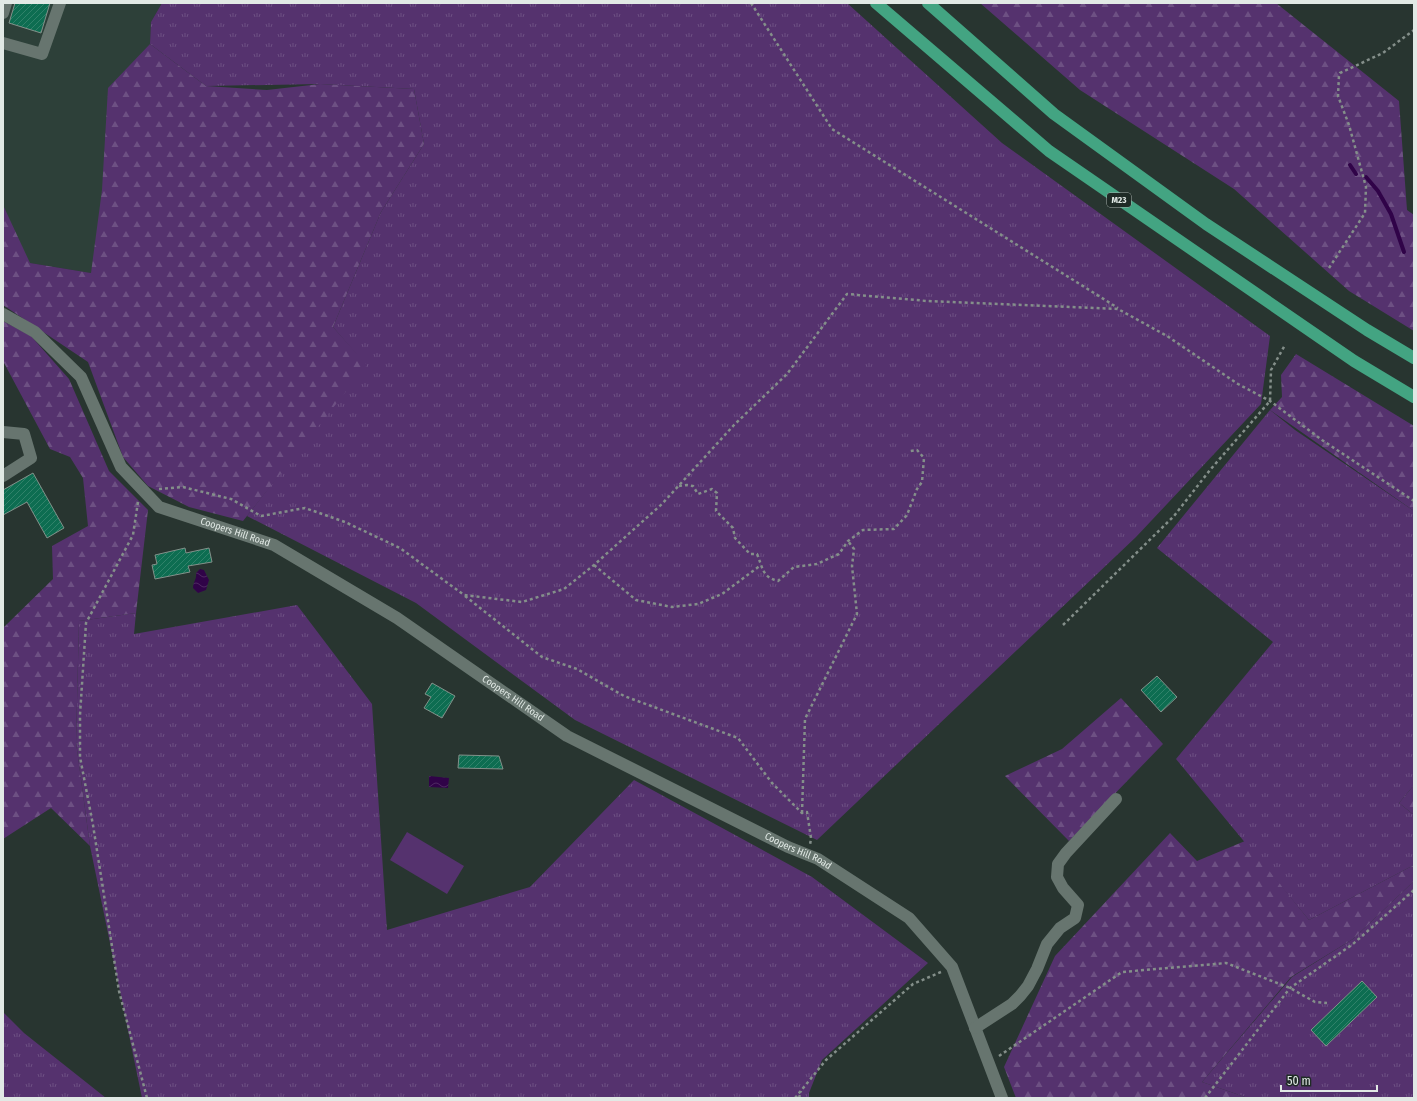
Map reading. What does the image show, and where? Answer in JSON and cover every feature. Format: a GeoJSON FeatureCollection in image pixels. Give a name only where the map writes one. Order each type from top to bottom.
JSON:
{"type":"FeatureCollection","features":[{"type":"Feature","properties":{"kind":"highway","name":"M23"},"geometry":{"type":"LineString","coordinates":[[876,3],[1049,151],[1354,361],[1414,397]]}},
{"type":"Feature","properties":{"kind":"highway"},"geometry":{"type":"LineString","coordinates":[[928,3],[1054,114],[1206,224],[1367,330],[1414,358]]}},
{"type":"Feature","properties":{"kind":"street"},"geometry":{"type":"LineString","coordinates":[[3,13],[6,3]]}},
{"type":"Feature","properties":{"kind":"street"},"geometry":{"type":"LineString","coordinates":[[3,43],[42,54],[60,3]]}},
{"type":"Feature","properties":{"kind":"street","name":"Coopers Hill Road"},"geometry":{"type":"LineString","coordinates":[[3,314],[34,332],[81,377],[121,467],[159,507],[274,545],[397,618],[567,736],[788,847],[818,859],[909,918],[952,967],[1002,1098]]}},
{"type":"Feature","properties":{"kind":"street"},"geometry":{"type":"LineString","coordinates":[[3,432],[24,434],[31,458],[3,476]]}},
{"type":"Feature","properties":{"kind":"street"},"geometry":{"type":"LineString","coordinates":[[975,1028],[1012,1004],[1020,996],[1028,986],[1047,944],[1060,928],[1075,918],[1078,905],[1063,888],[1057,877],[1058,864],[1066,852],[1116,799]]}},
{"type":"Feature","properties":{"kind":"path"},"geometry":{"type":"LineString","coordinates":[[751,3],[832,129],[1118,309],[1167,336],[1238,384],[1270,401],[1322,440],[1414,501]]}},
{"type":"Feature","properties":{"kind":"path"},"geometry":{"type":"LineString","coordinates":[[1329,268],[1364,213],[1366,186],[1349,125],[1338,96],[1340,73],[1383,53],[1414,30]]}},
{"type":"Feature","properties":{"kind":"path"},"geometry":{"type":"LineString","coordinates":[[464,595],[522,602],[564,589],[594,565],[662,504],[734,425],[787,374],[847,294],[927,301],[1118,309]]}},
{"type":"Feature","properties":{"kind":"path"},"geometry":{"type":"LineString","coordinates":[[1063,625],[1174,516],[1210,470],[1270,401],[1271,370],[1285,345]]}},
{"type":"Feature","properties":{"kind":"path"},"geometry":{"type":"LineString","coordinates":[[679,486],[688,484],[693,486],[698,494],[712,489],[717,493],[716,511],[732,528],[735,538],[750,554],[757,554],[762,565],[763,572],[770,579],[778,581],[794,567],[817,564],[839,554],[848,541],[863,530],[894,529],[907,515],[917,490],[922,482],[924,458],[917,450],[910,450]]}},
{"type":"Feature","properties":{"kind":"path"},"geometry":{"type":"LineString","coordinates":[[147,1098],[119,992],[80,750],[80,715],[86,624],[133,535],[142,489],[183,487],[231,499],[261,516],[305,508],[346,522],[400,548],[464,595],[542,657],[577,669],[624,696],[738,738],[772,783],[802,814]]}},
{"type":"Feature","properties":{"kind":"path"},"geometry":{"type":"LineString","coordinates":[[802,814],[805,719],[857,614],[852,566],[854,549],[848,541]]}},
{"type":"Feature","properties":{"kind":"path"},"geometry":{"type":"LineString","coordinates":[[594,565],[636,600],[672,607],[698,604],[722,594],[762,565]]}},
{"type":"Feature","properties":{"kind":"path"},"geometry":{"type":"LineString","coordinates":[[802,814],[807,812],[811,843]]}},
{"type":"Feature","properties":{"kind":"path"},"geometry":{"type":"LineString","coordinates":[[1205,1098],[1290,988],[1353,944],[1414,890]]}},
{"type":"Feature","properties":{"kind":"path"},"geometry":{"type":"LineString","coordinates":[[989,1064],[1122,972],[1226,963],[1290,988],[1315,1002],[1327,1003]]}},
{"type":"Feature","properties":{"kind":"path"},"geometry":{"type":"LineString","coordinates":[[794,1098],[826,1060],[913,984],[952,967]]}},
{"type":"Feature","properties":{"kind":"path"},"geometry":{"type":"LineString","coordinates":[[799,1098],[801,1091]]}},
{"type":"Feature","properties":{"kind":"shaded area"},"geometry":{"type":"Polygon","coordinates":[[[3,3],[162,3],[151,22],[150,44],[91,273],[30,263],[3,249],[3,3]]]}},
{"type":"Feature","properties":{"kind":"green space"},"geometry":{"type":"Polygon","coordinates":[[[162,3],[847,3],[1002,143],[1270,336],[1261,404],[1136,537],[817,840],[575,720],[416,603],[247,516],[365,364],[333,327],[381,212],[424,144],[414,89],[320,84],[206,86],[150,44],[151,22],[162,3]]]}},
{"type":"Feature","properties":{"kind":"green space"},"geometry":{"type":"Polygon","coordinates":[[[980,3],[1276,3],[1399,101],[1407,210],[1414,215],[1414,331],[1349,291],[1234,189],[1080,90],[980,3]]]}},
{"type":"Feature","properties":{"kind":"green space"},"geometry":{"type":"Polygon","coordinates":[[[150,44],[206,86],[267,90],[320,84],[414,89],[424,144],[381,212],[333,327],[367,365],[243,521],[189,507],[148,486],[123,457],[88,362],[3,305],[3,205],[30,263],[91,273],[102,190],[108,88],[150,44]]]}},
{"type":"Feature","properties":{"kind":"green space"},"geometry":{"type":"Polygon","coordinates":[[[3,321],[31,336],[69,379],[109,471],[148,510],[136,613],[79,621],[76,742],[90,846],[51,808],[3,839],[3,628],[53,579],[52,546],[88,526],[83,478],[70,457],[50,449],[3,361],[3,321]]]}},
{"type":"Feature","properties":{"kind":"green space"},"geometry":{"type":"Polygon","coordinates":[[[1296,354],[1414,426],[1414,511],[1270,410],[1282,397],[1281,375],[1296,354]]]}},
{"type":"Feature","properties":{"kind":"green space"},"geometry":{"type":"Polygon","coordinates":[[[1270,410],[1295,430],[1414,511],[1414,785],[1399,803],[1414,815],[1414,865],[1309,920],[1176,759],[1273,642],[1157,548],[1270,410]]]}},
{"type":"Feature","properties":{"kind":"green space"},"geometry":{"type":"Polygon","coordinates":[[[297,605],[372,704],[387,930],[530,887],[634,780],[812,877],[928,963],[822,1060],[809,1093],[809,1098],[142,1098],[90,846],[76,742],[79,621],[136,613],[134,634],[297,605]]]}},
{"type":"Feature","properties":{"kind":"green space"},"geometry":{"type":"Polygon","coordinates":[[[1121,698],[1163,744],[1069,841],[1005,776],[1062,749],[1121,698]]]}},
{"type":"Feature","properties":{"kind":"green space"},"geometry":{"type":"Polygon","coordinates":[[[1414,785],[1414,815],[1399,803],[1414,785]]]}},
{"type":"Feature","properties":{"kind":"green space"},"geometry":{"type":"Polygon","coordinates":[[[407,832],[464,866],[447,894],[390,860],[407,832]]]}},
{"type":"Feature","properties":{"kind":"green space"},"geometry":{"type":"Polygon","coordinates":[[[1170,833],[1197,861],[1245,841],[1309,920],[1414,865],[1414,881],[1353,939],[1291,977],[1202,1082],[1248,1098],[1016,1098],[1004,1067],[1055,956],[1170,833]]]}},
{"type":"Feature","properties":{"kind":"green space"},"geometry":{"type":"Polygon","coordinates":[[[1414,881],[1414,1098],[1248,1098],[1202,1082],[1292,977],[1353,939],[1414,881]],[[1362,981],[1311,1030],[1326,1046],[1377,997],[1362,981]]]}},
{"type":"Feature","properties":{"kind":"green space"},"geometry":{"type":"Polygon","coordinates":[[[3,1012],[24,1033],[106,1098],[3,1098],[3,1012]]]}},
{"type":"Feature","properties":{"kind":"water"},"geometry":{"type":"Polygon","coordinates":[[[200,569],[204,570],[209,580],[206,590],[198,593],[193,586],[196,573],[200,569]]]}},
{"type":"Feature","properties":{"kind":"water"},"geometry":{"type":"Polygon","coordinates":[[[429,776],[449,778],[448,788],[429,787],[429,776]]]}},
{"type":"Feature","properties":{"kind":"building"},"geometry":{"type":"Polygon","coordinates":[[[15,3],[50,3],[41,33],[9,23],[15,3]]]}},
{"type":"Feature","properties":{"kind":"building"},"geometry":{"type":"Polygon","coordinates":[[[33,473],[64,528],[47,538],[27,502],[3,515],[3,490],[33,473]]]}},
{"type":"Feature","properties":{"kind":"building"},"geometry":{"type":"Polygon","coordinates":[[[185,548],[186,553],[209,548],[212,562],[188,566],[190,572],[155,579],[152,565],[157,564],[155,555],[185,548]]]}},
{"type":"Feature","properties":{"kind":"building"},"geometry":{"type":"Polygon","coordinates":[[[1157,676],[1177,697],[1161,712],[1141,690],[1157,676]]]}},
{"type":"Feature","properties":{"kind":"building"},"geometry":{"type":"Polygon","coordinates":[[[432,683],[455,696],[442,718],[424,708],[431,697],[425,694],[432,683]]]}},
{"type":"Feature","properties":{"kind":"building"},"geometry":{"type":"Polygon","coordinates":[[[459,755],[499,756],[503,769],[458,768],[459,755]]]}},
{"type":"Feature","properties":{"kind":"building"},"geometry":{"type":"Polygon","coordinates":[[[1362,981],[1377,997],[1326,1046],[1311,1030],[1362,981]]]}},
{"type":"Feature","properties":{"kind":"waterway"},"geometry":{"type":"LineString","coordinates":[[1350,165],[1356,174]]}},
{"type":"Feature","properties":{"kind":"waterway"},"geometry":{"type":"LineString","coordinates":[[1366,177],[1378,191],[1391,214],[1404,252]]}}]}
